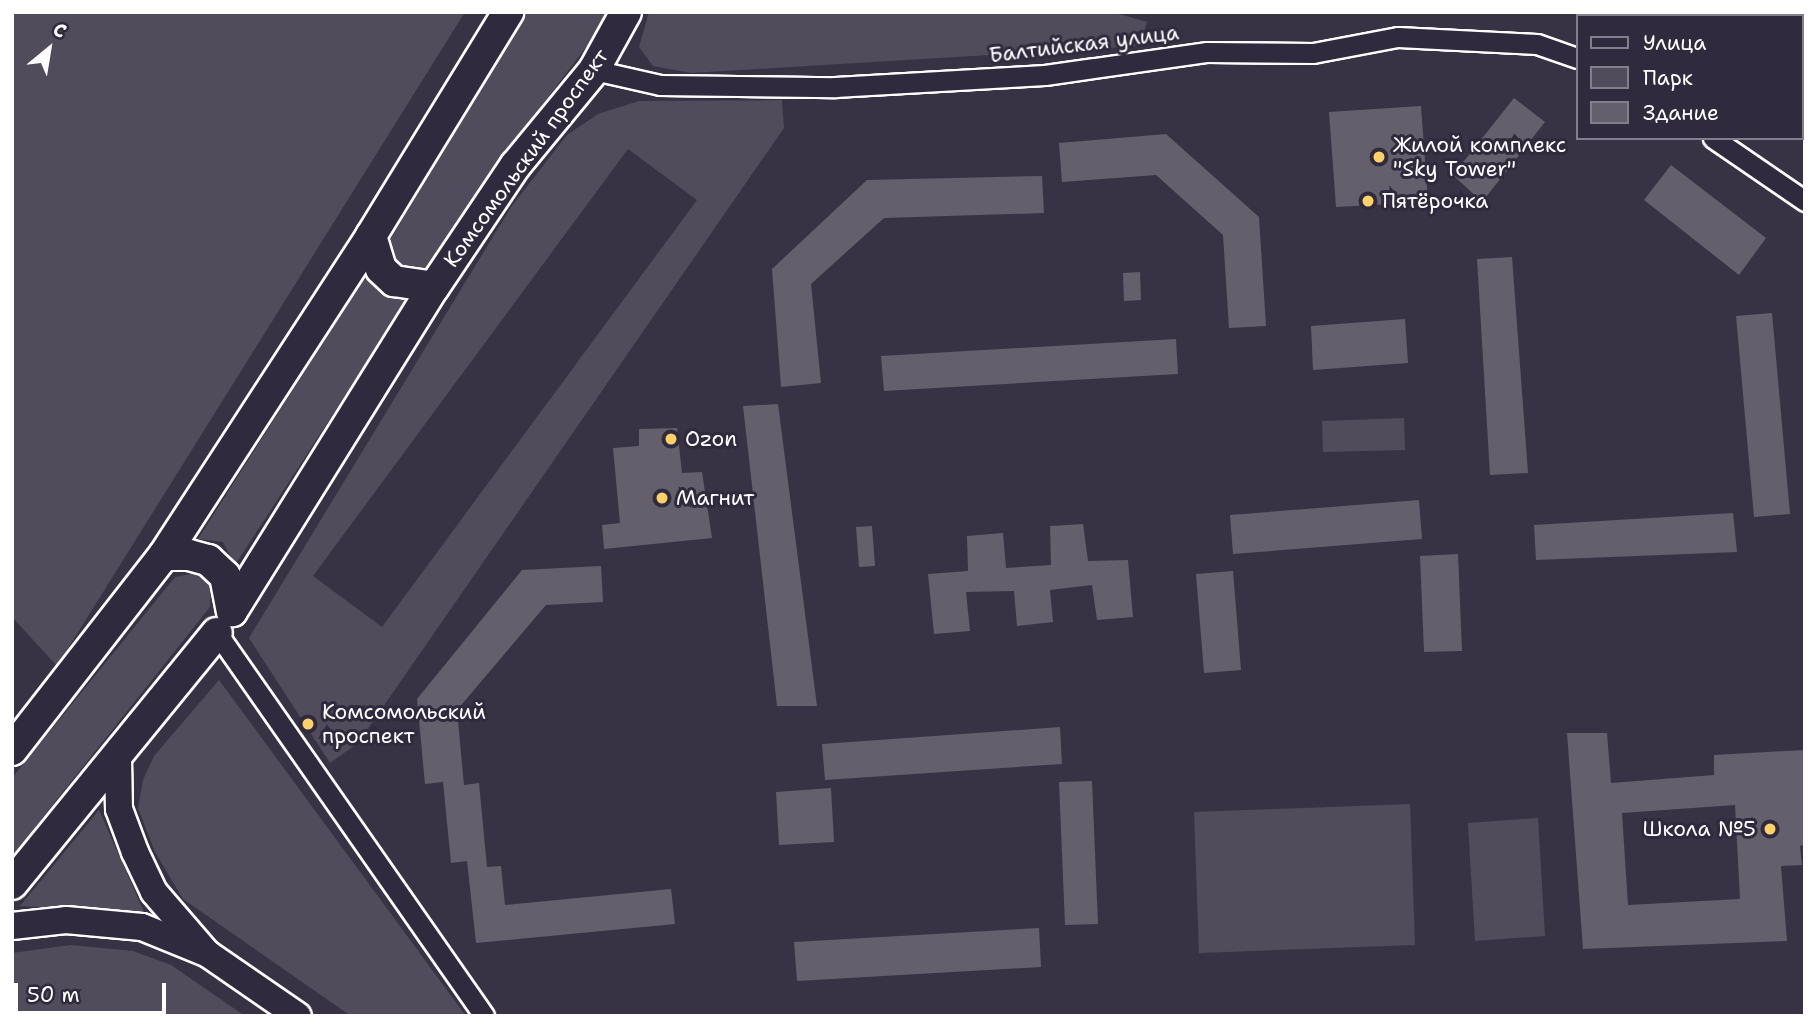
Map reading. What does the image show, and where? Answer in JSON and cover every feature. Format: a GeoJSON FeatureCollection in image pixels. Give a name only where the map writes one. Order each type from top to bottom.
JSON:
{"type":"FeatureCollection","features":[{"type":"Feature","properties":{"kind":"main road"},"geometry":{"type":"LineString","coordinates":[[12,750],[164,555],[371,236],[508,12]]}},
{"type":"Feature","properties":{"kind":"main road","name":"Комсомольский проспект"},"geometry":{"type":"LineString","coordinates":[[12,884],[118,758],[224,622],[434,287],[515,166],[594,70],[626,12]]}},
{"type":"Feature","properties":{"kind":"main road"},"geometry":{"type":"LineString","coordinates":[[371,236],[381,269],[394,281],[434,287]]}},
{"type":"Feature","properties":{"kind":"main road"},"geometry":{"type":"LineString","coordinates":[[164,555],[189,555],[208,560],[225,576],[224,622]]}},
{"type":"Feature","properties":{"kind":"main road"},"geometry":{"type":"LineString","coordinates":[[118,758],[119,809],[135,852],[155,892],[208,954]]}},
{"type":"Feature","properties":{"kind":"main road"},"geometry":{"type":"LineString","coordinates":[[12,926],[66,920],[142,927],[208,954],[298,1016]]}},
{"type":"Feature","properties":{"kind":"street","name":"Балтийская улица"},"geometry":{"type":"LineString","coordinates":[[594,70],[660,85],[835,87],[1045,75],[1207,52],[1313,53],[1398,37],[1537,44],[1576,58]]}},
{"type":"Feature","properties":{"kind":"street"},"geometry":{"type":"LineString","coordinates":[[1716,140],[1805,201]]}},
{"type":"Feature","properties":{"kind":"street"},"geometry":{"type":"LineString","coordinates":[[224,622],[484,1016]]}},
{"type":"Feature","properties":{"kind":"green space"},"geometry":{"type":"Polygon","coordinates":[[[12,12],[465,12],[57,666],[12,617],[12,12]]]}},
{"type":"Feature","properties":{"kind":"green space"},"geometry":{"type":"Polygon","coordinates":[[[528,12],[606,12],[596,34],[507,151],[429,270],[401,268],[388,243],[528,12]]]}},
{"type":"Feature","properties":{"kind":"green space"},"geometry":{"type":"Polygon","coordinates":[[[649,12],[1112,12],[1147,22],[1139,46],[691,73],[653,66],[639,47],[649,12]]]}},
{"type":"Feature","properties":{"kind":"green space"},"geometry":{"type":"Polygon","coordinates":[[[782,100],[784,128],[358,743],[330,763],[249,638],[511,207],[567,135],[598,114],[639,101],[782,100]],[[628,149],[313,576],[382,627],[697,200],[628,149]]]}},
{"type":"Feature","properties":{"kind":"green space"},"geometry":{"type":"Polygon","coordinates":[[[369,270],[381,294],[409,297],[235,565],[223,542],[198,539],[369,270]]]}},
{"type":"Feature","properties":{"kind":"green space"},"geometry":{"type":"Polygon","coordinates":[[[1404,418],[1405,450],[1323,452],[1322,421],[1404,418]]]}},
{"type":"Feature","properties":{"kind":"green space"},"geometry":{"type":"Polygon","coordinates":[[[196,573],[211,586],[210,607],[12,856],[12,778],[175,577],[196,573]]]}},
{"type":"Feature","properties":{"kind":"green space"},"geometry":{"type":"Polygon","coordinates":[[[219,680],[466,1016],[351,1016],[183,899],[155,852],[138,808],[143,780],[154,756],[219,680]]]}},
{"type":"Feature","properties":{"kind":"green space"},"geometry":{"type":"Polygon","coordinates":[[[1410,804],[1415,945],[1199,953],[1194,812],[1410,804]]]}},
{"type":"Feature","properties":{"kind":"green space"},"geometry":{"type":"Polygon","coordinates":[[[99,810],[144,912],[20,906],[99,810]]]}},
{"type":"Feature","properties":{"kind":"green space"},"geometry":{"type":"Polygon","coordinates":[[[1538,818],[1545,936],[1475,941],[1468,823],[1538,818]]]}},
{"type":"Feature","properties":{"kind":"green space"},"geometry":{"type":"Polygon","coordinates":[[[71,945],[133,951],[171,965],[245,1016],[12,1016],[12,953],[71,945]]]}},
{"type":"Feature","properties":{"kind":"building"},"geometry":{"type":"Polygon","coordinates":[[[1514,98],[1545,122],[1482,202],[1453,175],[1514,98]]]}},
{"type":"Feature","properties":{"kind":"building","name":"Жилой комплекс \"Sky Tower\""},"geometry":{"type":"Polygon","coordinates":[[[1421,106],[1428,202],[1336,207],[1329,112],[1421,106]]]}},
{"type":"Feature","properties":{"kind":"building"},"geometry":{"type":"Polygon","coordinates":[[[1166,134],[1259,217],[1266,326],[1229,328],[1223,235],[1156,175],[1062,182],[1059,143],[1166,134]]]}},
{"type":"Feature","properties":{"kind":"building"},"geometry":{"type":"Polygon","coordinates":[[[1671,165],[1766,238],[1739,275],[1644,200],[1671,165]]]}},
{"type":"Feature","properties":{"kind":"building"},"geometry":{"type":"Polygon","coordinates":[[[1042,176],[1044,213],[884,218],[811,284],[821,383],[781,387],[772,269],[867,180],[1042,176]]]}},
{"type":"Feature","properties":{"kind":"building"},"geometry":{"type":"Polygon","coordinates":[[[1512,257],[1528,473],[1490,475],[1477,259],[1512,257]]]}},
{"type":"Feature","properties":{"kind":"building"},"geometry":{"type":"Polygon","coordinates":[[[1140,272],[1141,300],[1124,301],[1123,273],[1140,272]]]}},
{"type":"Feature","properties":{"kind":"building"},"geometry":{"type":"Polygon","coordinates":[[[1772,313],[1790,514],[1754,517],[1736,316],[1772,313]]]}},
{"type":"Feature","properties":{"kind":"building"},"geometry":{"type":"Polygon","coordinates":[[[1405,319],[1408,363],[1313,370],[1311,326],[1405,319]]]}},
{"type":"Feature","properties":{"kind":"building"},"geometry":{"type":"Polygon","coordinates":[[[1176,339],[1178,374],[884,391],[881,356],[1176,339]]]}},
{"type":"Feature","properties":{"kind":"building"},"geometry":{"type":"Polygon","coordinates":[[[778,404],[817,706],[777,706],[743,406],[778,404]]]}},
{"type":"Feature","properties":{"kind":"building","name":"Магнит"},"geometry":{"type":"Polygon","coordinates":[[[677,428],[682,473],[702,472],[712,538],[604,549],[602,525],[620,523],[613,448],[639,446],[639,429],[677,428]]]}},
{"type":"Feature","properties":{"kind":"building"},"geometry":{"type":"Polygon","coordinates":[[[1419,500],[1422,539],[1233,554],[1230,515],[1419,500]]]}},
{"type":"Feature","properties":{"kind":"building"},"geometry":{"type":"Polygon","coordinates":[[[1733,513],[1737,552],[1536,560],[1534,525],[1733,513]]]}},
{"type":"Feature","properties":{"kind":"building"},"geometry":{"type":"Polygon","coordinates":[[[1083,524],[1088,561],[1128,560],[1133,617],[1097,620],[1092,585],[1050,590],[1053,622],[1017,626],[1014,591],[966,592],[970,631],[934,634],[928,574],[968,571],[967,536],[1003,533],[1006,568],[1051,565],[1050,526],[1083,524]]]}},
{"type":"Feature","properties":{"kind":"building"},"geometry":{"type":"Polygon","coordinates":[[[872,526],[875,566],[859,567],[856,527],[872,526]]]}},
{"type":"Feature","properties":{"kind":"building"},"geometry":{"type":"Polygon","coordinates":[[[1458,554],[1462,651],[1424,652],[1420,556],[1458,554]]]}},
{"type":"Feature","properties":{"kind":"building"},"geometry":{"type":"Polygon","coordinates":[[[601,566],[603,602],[546,605],[457,710],[464,785],[479,783],[487,867],[501,866],[505,905],[671,889],[675,924],[476,943],[467,861],[451,863],[443,782],[425,784],[417,699],[522,570],[601,566]]]}},
{"type":"Feature","properties":{"kind":"building"},"geometry":{"type":"Polygon","coordinates":[[[1233,571],[1241,670],[1204,673],[1196,574],[1233,571]]]}},
{"type":"Feature","properties":{"kind":"building"},"geometry":{"type":"Polygon","coordinates":[[[1060,727],[1062,764],[825,780],[822,744],[1060,727]]]}},
{"type":"Feature","properties":{"kind":"building","name":"Школа №5"},"geometry":{"type":"Polygon","coordinates":[[[1567,733],[1607,733],[1611,783],[1714,775],[1714,755],[1805,750],[1805,845],[1800,846],[1802,865],[1781,866],[1787,941],[1583,949],[1567,733]],[[1735,805],[1622,813],[1628,905],[1740,899],[1735,805]]]}},
{"type":"Feature","properties":{"kind":"building"},"geometry":{"type":"Polygon","coordinates":[[[1092,781],[1098,924],[1065,925],[1059,782],[1092,781]]]}},
{"type":"Feature","properties":{"kind":"building"},"geometry":{"type":"Polygon","coordinates":[[[831,788],[834,842],[779,845],[776,792],[831,788]]]}},
{"type":"Feature","properties":{"kind":"building"},"geometry":{"type":"Polygon","coordinates":[[[1039,928],[1041,967],[797,981],[794,942],[1039,928]]]}},
{"type":"Feature","properties":{"kind":"place","name":"Жилой комплекс \"Sky Tower\""},"geometry":{"type":"Point","coordinates":[1379,157]}},
{"type":"Feature","properties":{"kind":"place","name":"Пятёрочка"},"geometry":{"type":"Point","coordinates":[1368,201]}},
{"type":"Feature","properties":{"kind":"place","name":"Ozon"},"geometry":{"type":"Point","coordinates":[671,439]}},
{"type":"Feature","properties":{"kind":"place","name":"Магнит"},"geometry":{"type":"Point","coordinates":[662,498]}},
{"type":"Feature","properties":{"kind":"place","name":"Комсомольский проспект"},"geometry":{"type":"Point","coordinates":[308,724]}},
{"type":"Feature","properties":{"kind":"place","name":"Школа №5"},"geometry":{"type":"Point","coordinates":[1770,829]}}]}
